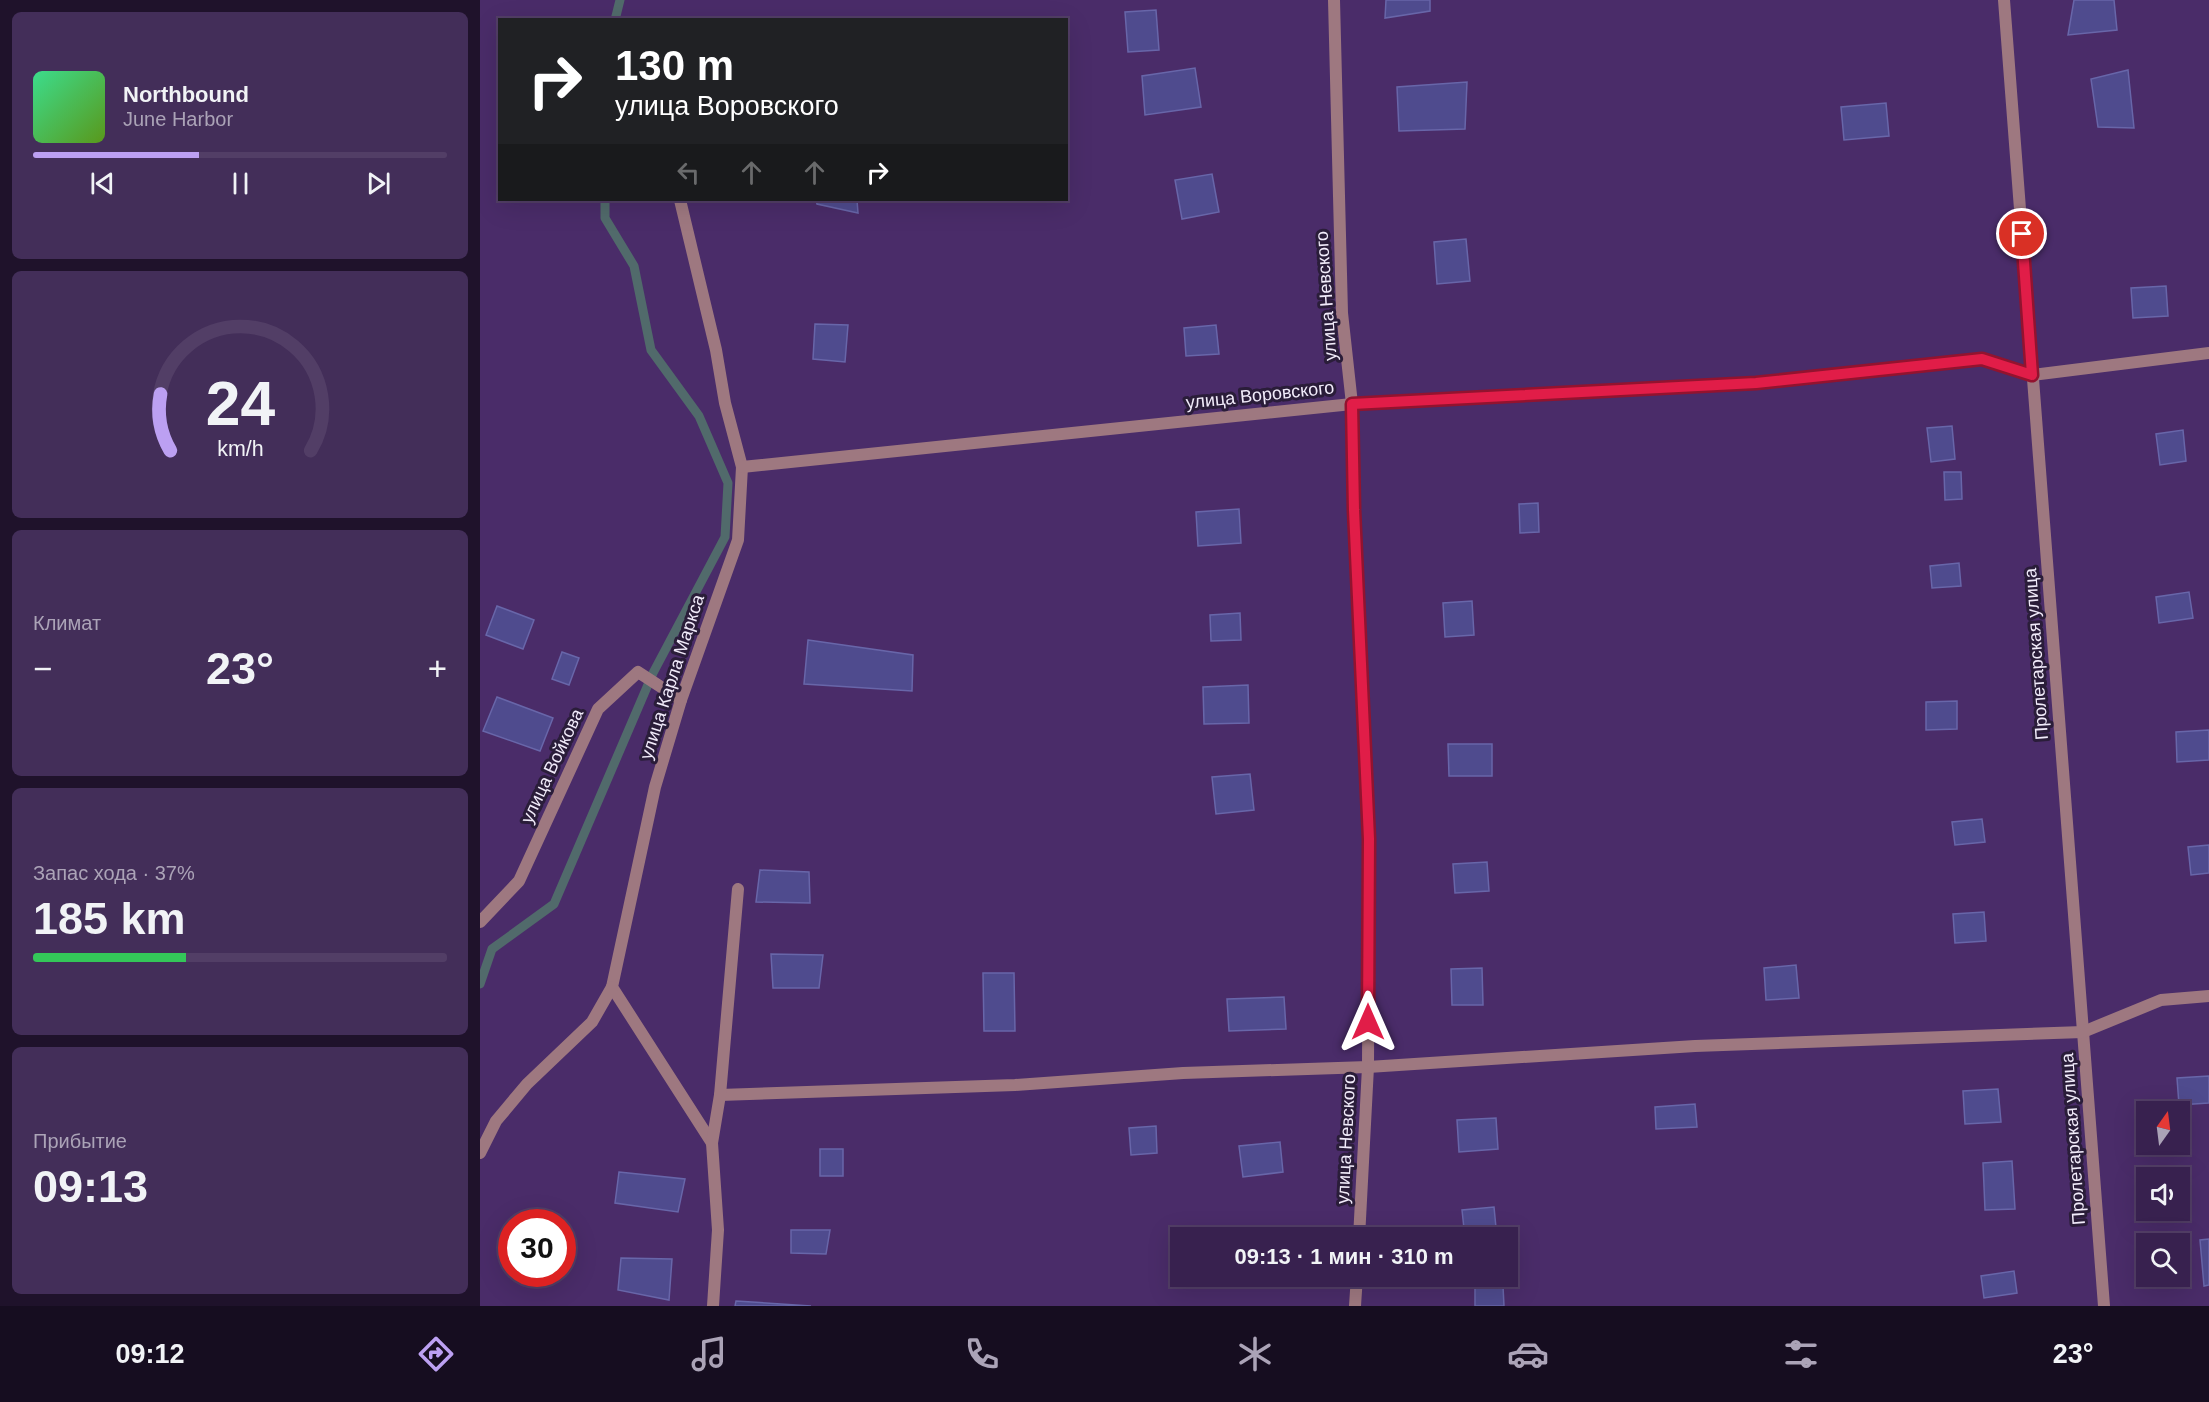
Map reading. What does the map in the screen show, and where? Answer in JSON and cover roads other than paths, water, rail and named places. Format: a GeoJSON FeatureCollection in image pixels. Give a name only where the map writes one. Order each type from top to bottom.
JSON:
{"type":"FeatureCollection","features":[{"type":"Feature","properties":{"kind":"street","name":"улица Невского"},"geometry":{"type":"LineString","coordinates":[[1334,0],[1342,313],[1352,404],[1354,510],[1369,839],[1368,1067],[1360,1227]]}},
{"type":"Feature","properties":{"kind":"street","name":"Пролетарская улица"},"geometry":{"type":"LineString","coordinates":[[2004,0],[2104,1306]]}},
{"type":"Feature","properties":{"kind":"street","name":"улица Карла Маркса"},"geometry":{"type":"LineString","coordinates":[[612,987],[655,787],[681,700],[738,540],[742,466],[725,403],[716,350],[680,201]]}},
{"type":"Feature","properties":{"kind":"street","name":"улица Воровского"},"geometry":{"type":"LineString","coordinates":[[742,466],[1352,404],[1756,383],[1982,359],[2032,375],[2209,353]]}},
{"type":"Feature","properties":{"kind":"street","name":"улица Войкова"},"geometry":{"type":"LineString","coordinates":[[480,922],[519,881],[598,709],[638,672],[681,700]]}},
{"type":"Feature","properties":{"kind":"street"},"geometry":{"type":"LineString","coordinates":[[713,1306],[718,1230],[712,1143],[720,1095],[738,889]]}},
{"type":"Feature","properties":{"kind":"street"},"geometry":{"type":"LineString","coordinates":[[480,1154],[496,1121],[527,1084],[592,1022],[612,987],[712,1143]]}},
{"type":"Feature","properties":{"kind":"street"},"geometry":{"type":"LineString","coordinates":[[720,1095],[1016,1085],[1183,1073],[1368,1067],[1695,1046],[2083,1032],[2161,1000],[2209,996]]}},
{"type":"Feature","properties":{"kind":"street"},"geometry":{"type":"LineString","coordinates":[[1355,1306],[1356,1287]]}},
{"type":"Feature","properties":{"kind":"waterway"},"geometry":{"type":"LineString","coordinates":[[616,18],[620,0]]}},
{"type":"Feature","properties":{"kind":"waterway"},"geometry":{"type":"LineString","coordinates":[[480,984],[492,949],[554,904],[653,673],[725,537],[728,483],[699,416],[651,350],[634,266],[605,218],[605,201]]}}]}
